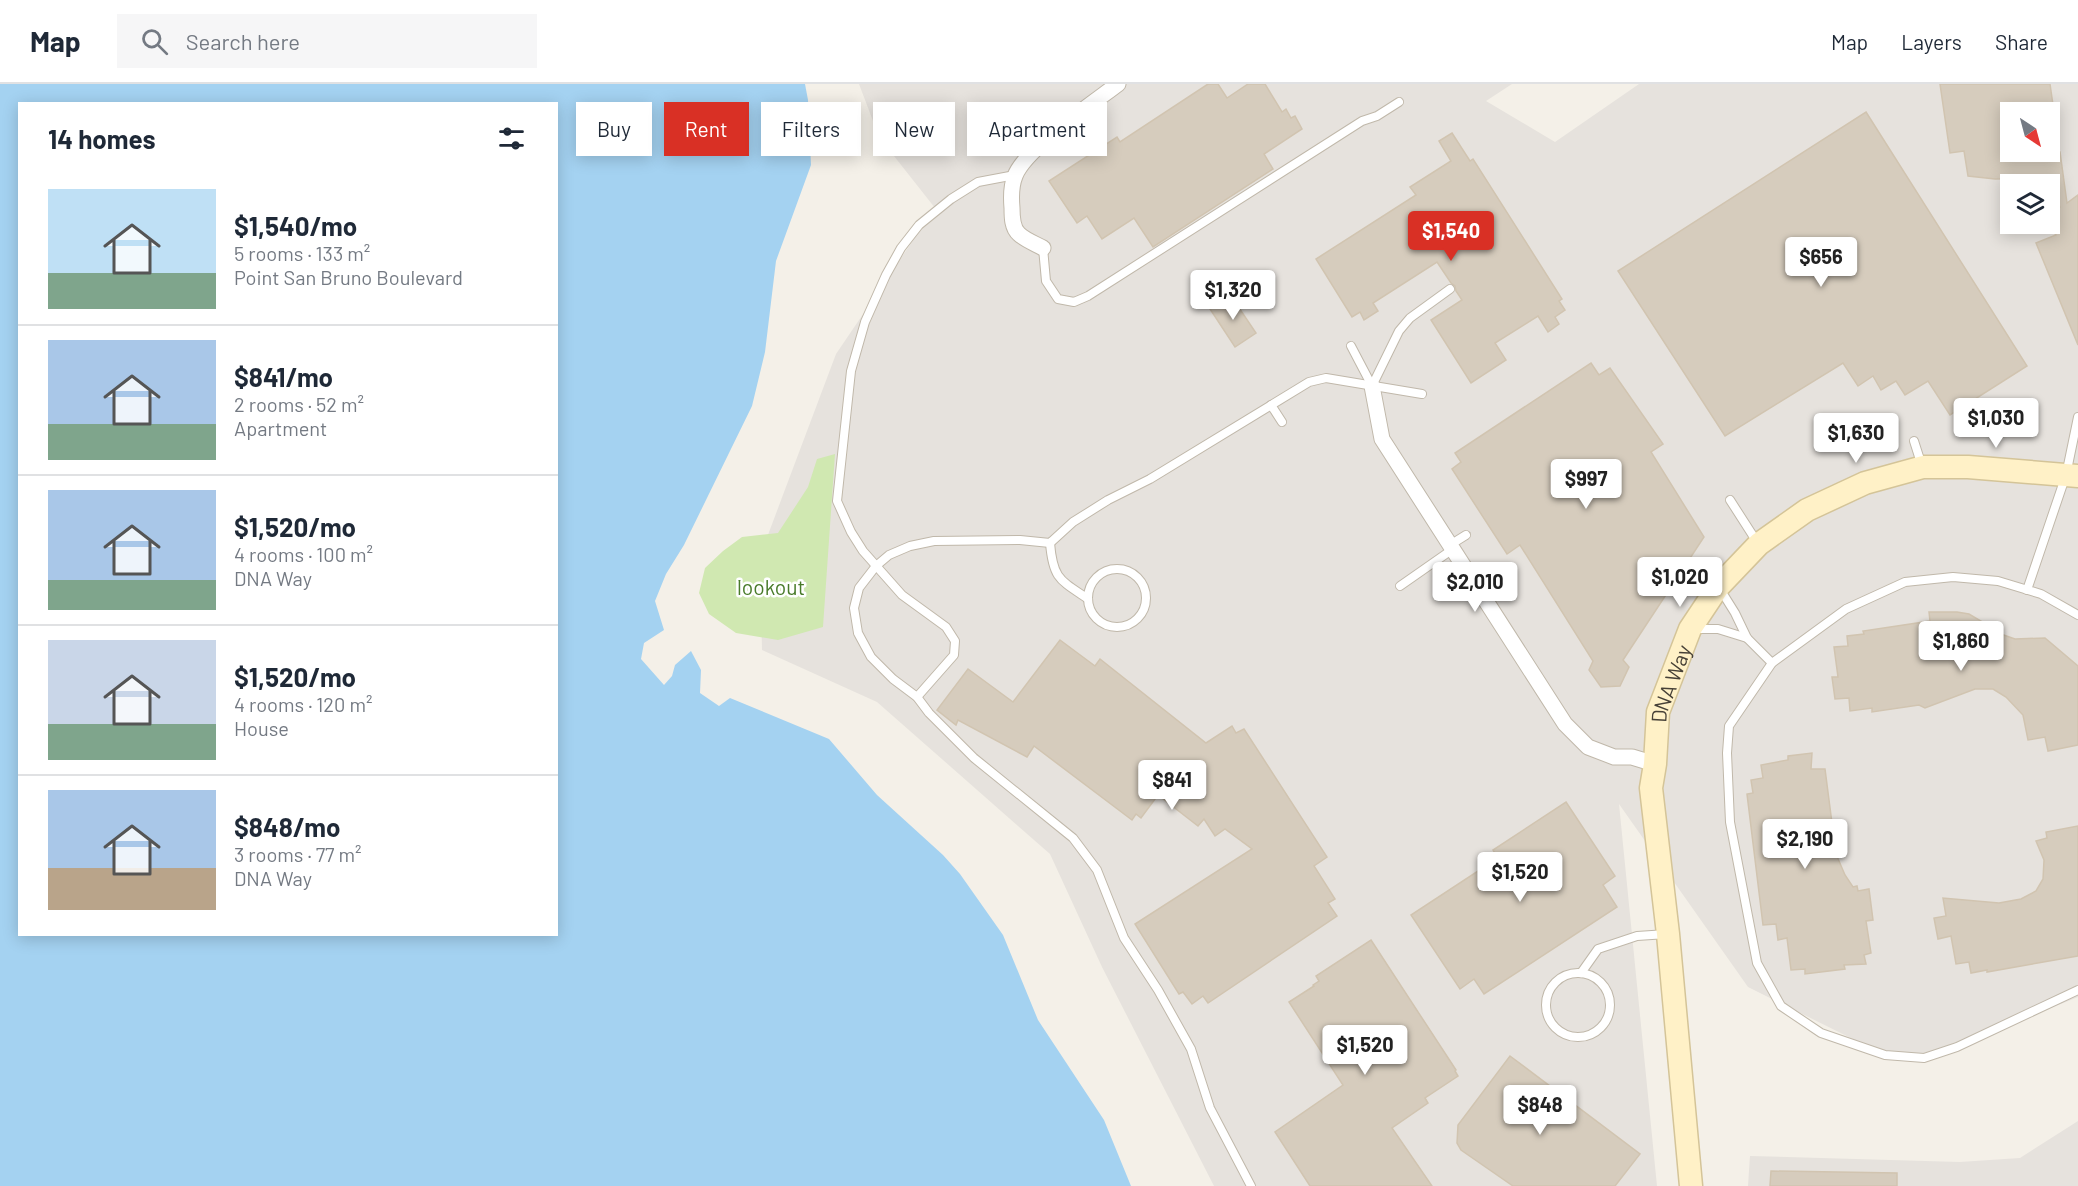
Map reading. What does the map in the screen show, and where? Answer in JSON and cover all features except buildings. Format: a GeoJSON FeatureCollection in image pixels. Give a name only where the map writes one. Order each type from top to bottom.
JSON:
{"type":"FeatureCollection","features":[{"type":"Feature","properties":{"kind":"main road","name":"DNA Way"},"geometry":{"type":"LineString","coordinates":[[1691,1186],[1668,934],[1651,789],[1658,712],[1690,629],[1718,587],[1758,544],[1807,510],[1865,483],[1923,467],[1968,467],[2072,476]]}},
{"type":"Feature","properties":{"kind":"street"},"geometry":{"type":"LineString","coordinates":[[1044,248],[1019,234],[1015,228],[1012,220],[1011,193],[1015,175],[1022,162],[1038,146],[1118,84]]}},
{"type":"Feature","properties":{"kind":"street"},"geometry":{"type":"LineString","coordinates":[[1372,386],[1382,438],[1565,724],[1588,747],[1614,757],[1632,757],[1655,764]]}},
{"type":"Feature","properties":{"kind":"lane"},"geometry":{"type":"LineString","coordinates":[[1044,248],[1046,281],[1058,299],[1074,302],[1088,296],[1362,121],[1377,116],[1399,102]]}},
{"type":"Feature","properties":{"kind":"lane"},"geometry":{"type":"LineString","coordinates":[[917,697],[954,655],[955,641],[946,627],[902,595],[876,566],[851,532],[837,501],[851,371],[865,322],[886,275],[901,248],[919,225],[951,199],[978,182],[1015,175]]}},
{"type":"Feature","properties":{"kind":"lane"},"geometry":{"type":"LineString","coordinates":[[1372,386],[1399,331],[1410,318],[1450,289]]}},
{"type":"Feature","properties":{"kind":"lane"},"geometry":{"type":"LineString","coordinates":[[1351,346],[1372,386]]}},
{"type":"Feature","properties":{"kind":"lane"},"geometry":{"type":"LineString","coordinates":[[1251,1186],[1210,1107],[1191,1049],[1158,990],[1124,938],[1097,870],[1073,838],[974,758],[929,713],[917,697],[893,679],[871,657],[858,633],[854,608],[859,588],[876,566],[899,550],[934,541],[1020,540],[1050,543],[1073,522],[1108,500],[1150,479],[1309,382],[1326,378],[1422,394]]}},
{"type":"Feature","properties":{"kind":"lane"},"geometry":{"type":"LineString","coordinates":[[1271,405],[1282,422]]}},
{"type":"Feature","properties":{"kind":"lane"},"geometry":{"type":"LineString","coordinates":[[2027,590],[2072,476],[2078,417]]}},
{"type":"Feature","properties":{"kind":"lane"},"geometry":{"type":"LineString","coordinates":[[1914,441],[1923,467]]}},
{"type":"Feature","properties":{"kind":"lane"},"geometry":{"type":"LineString","coordinates":[[1730,500],[1758,544]]}},
{"type":"Feature","properties":{"kind":"lane"},"geometry":{"type":"LineString","coordinates":[[1400,586],[1466,535]]}},
{"type":"Feature","properties":{"kind":"lane"},"geometry":{"type":"LineString","coordinates":[[1050,543],[1052,560],[1059,580],[1088,599],[1090,608],[1101,622],[1118,627],[1135,621],[1141,614],[1146,598],[1145,589],[1136,575],[1120,569],[1104,572],[1097,577],[1092,583],[1088,599]]}},
{"type":"Feature","properties":{"kind":"lane"},"geometry":{"type":"LineString","coordinates":[[2078,615],[2041,594],[1998,581],[1953,577],[1905,582],[1846,609],[1772,663],[1729,726],[1727,753],[1730,822],[1757,963],[1781,1006],[1821,1033],[1885,1055],[1924,1058],[1958,1047],[2078,990]]}},
{"type":"Feature","properties":{"kind":"lane"},"geometry":{"type":"LineString","coordinates":[[1718,587],[1735,613],[1747,638],[1772,663]]}},
{"type":"Feature","properties":{"kind":"lane"},"geometry":{"type":"LineString","coordinates":[[1690,629],[1718,630],[1747,638]]}},
{"type":"Feature","properties":{"kind":"lane"},"geometry":{"type":"LineString","coordinates":[[1581,973],[1592,976],[1600,983],[1610,1001],[1606,1021],[1599,1029],[1581,1037],[1570,1036],[1553,1026],[1546,1006],[1547,996],[1552,986],[1560,978],[1581,973],[1598,949],[1637,936],[1668,934]]}},
{"type":"Feature","properties":{"kind":"shaded area"},"geometry":{"type":"Polygon","coordinates":[[[859,84],[1512,84],[1486,101],[1555,142],[1639,84],[2078,84],[2078,997],[1943,1052],[1885,1055],[1748,987],[1619,804],[1657,1186],[1214,1186],[1102,967],[1050,854],[877,702],[762,650],[760,556],[836,354],[935,208],[894,156],[955,156],[955,102],[873,102],[873,121],[859,84]]]}},
{"type":"Feature","properties":{"kind":"shaded area"},"geometry":{"type":"Polygon","coordinates":[[[2078,1121],[2078,1186],[1748,1186],[1750,1156],[1960,1162],[2020,1158],[2078,1121]]]}},
{"type":"Feature","properties":{"kind":"green space","name":"lookout"},"geometry":{"type":"Polygon","coordinates":[[[835,454],[823,627],[778,640],[736,633],[709,614],[699,593],[705,568],[742,537],[778,533],[808,487],[817,459],[835,454]]]}},
{"type":"Feature","properties":{"kind":"water"},"geometry":{"type":"Polygon","coordinates":[[[0,84],[805,84],[808,102],[761,102],[761,156],[811,156],[811,165],[776,261],[765,352],[752,406],[684,545],[666,574],[655,601],[664,630],[644,643],[641,659],[664,685],[672,676],[675,665],[691,651],[701,670],[700,693],[719,706],[730,698],[829,739],[877,795],[943,855],[960,874],[1003,935],[1038,1020],[1104,1120],[1131,1186],[0,1186],[0,84]]]}}]}
